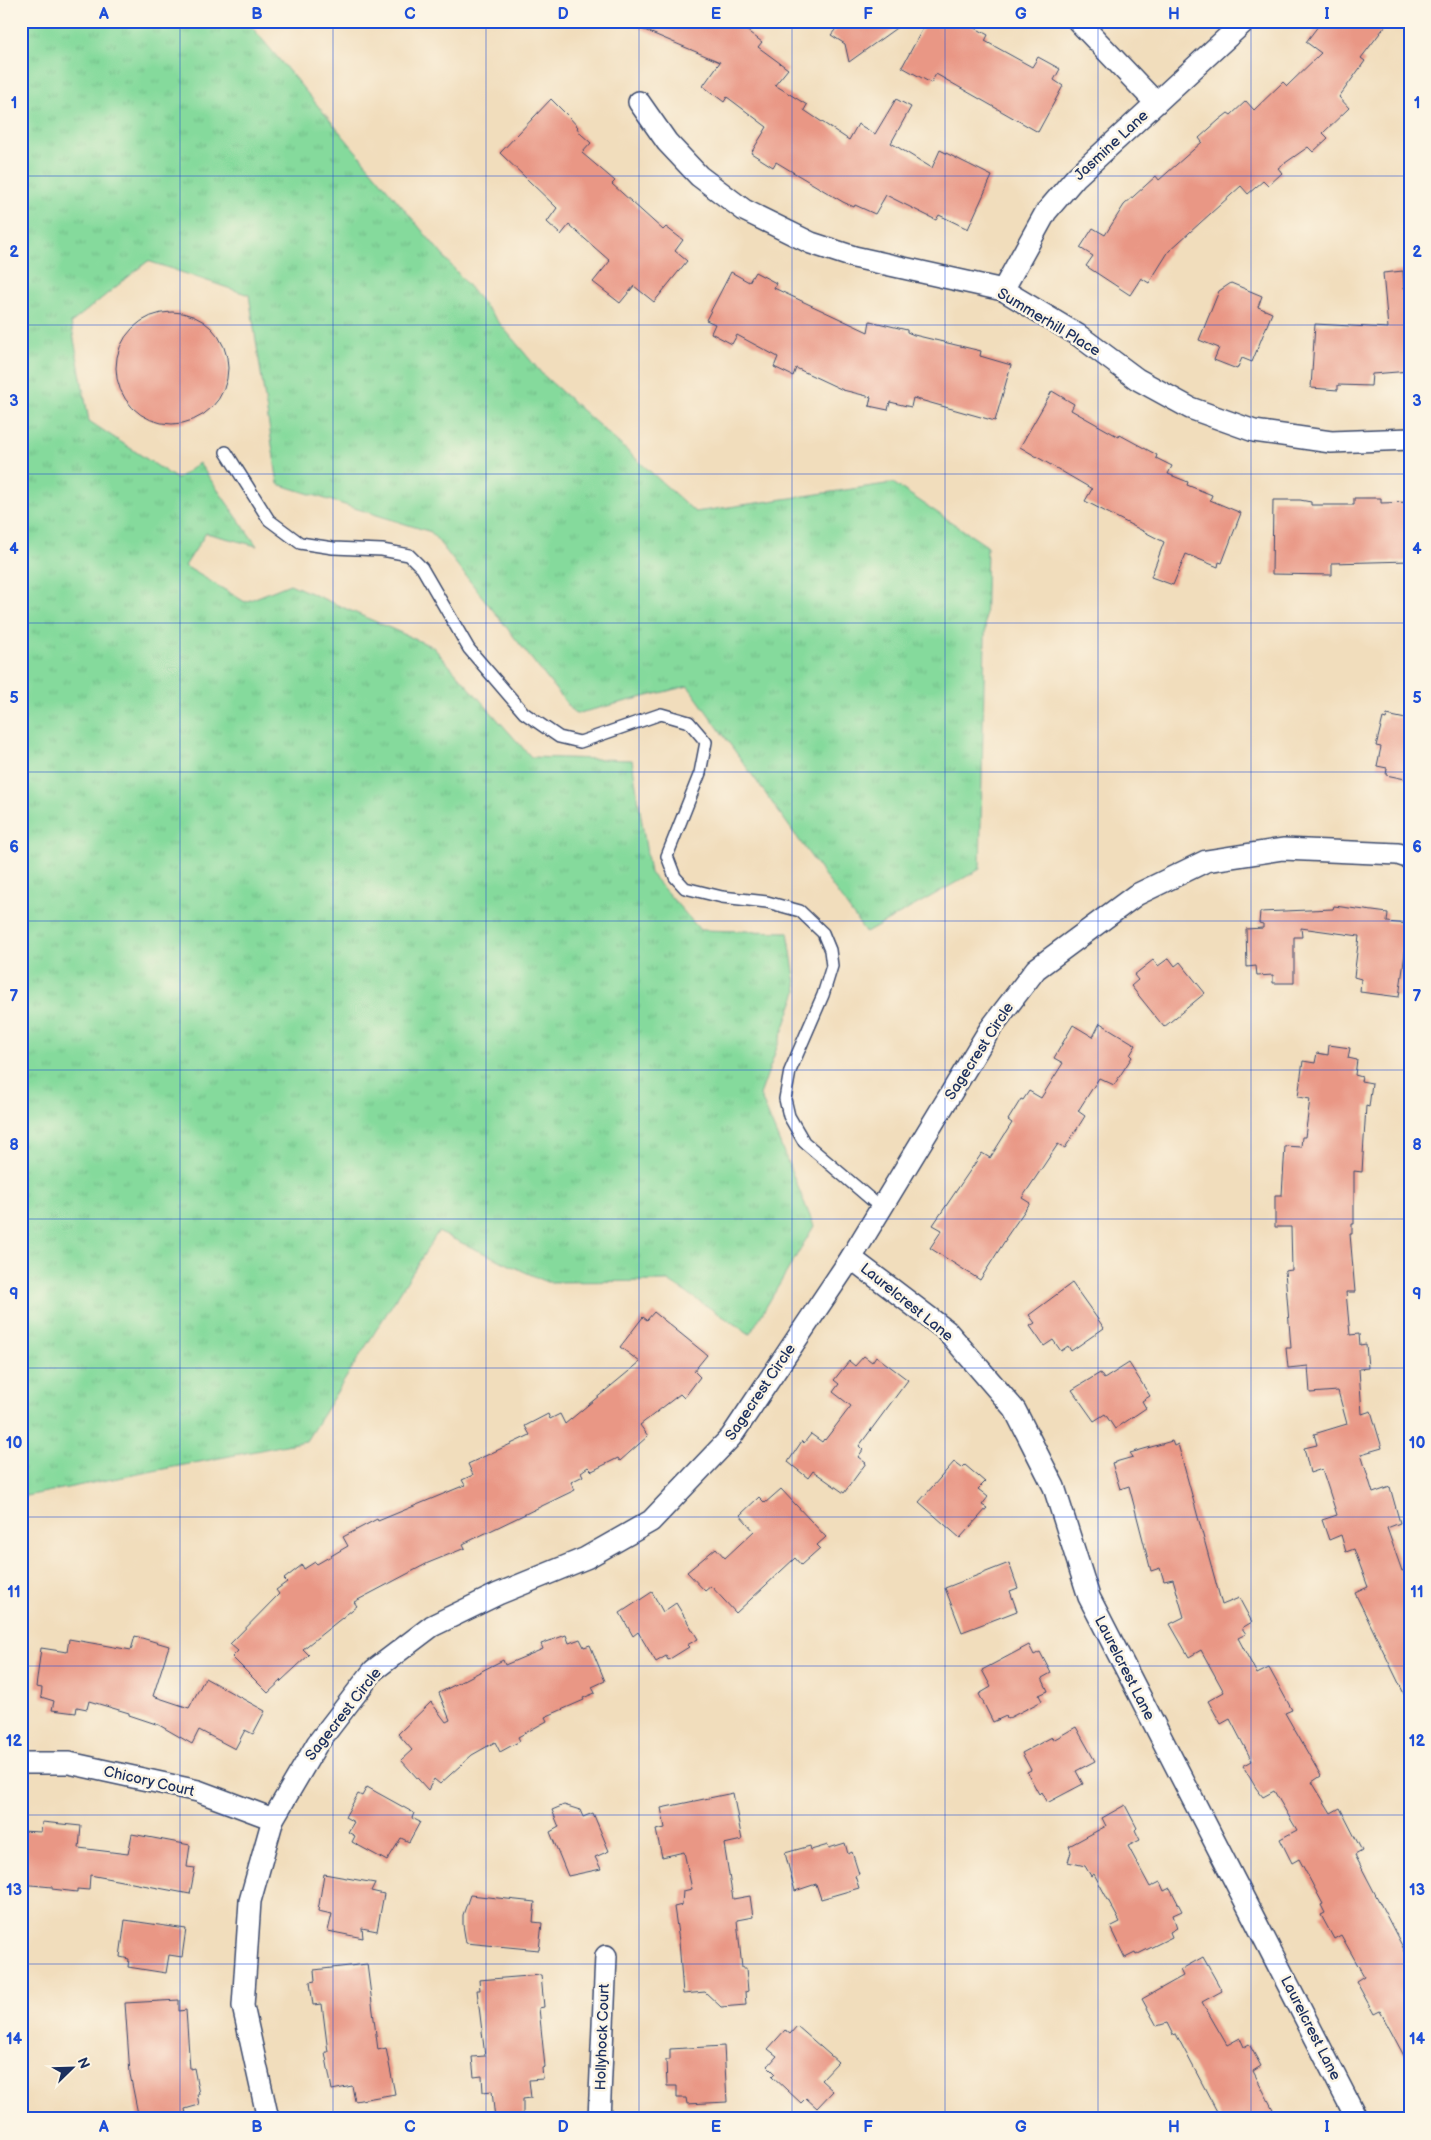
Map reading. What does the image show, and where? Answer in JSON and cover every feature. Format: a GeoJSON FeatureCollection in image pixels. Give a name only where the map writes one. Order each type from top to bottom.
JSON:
{"type":"FeatureCollection","features":[{"type":"Feature","properties":{"kind":"street"},"geometry":{"type":"LineString","coordinates":[[1078,21],[1156,103]]}},
{"type":"Feature","properties":{"kind":"street","name":"Jasmine Lane"},"geometry":{"type":"LineString","coordinates":[[1002,290],[1046,212],[1076,177],[1245,21]]}},
{"type":"Feature","properties":{"kind":"street","name":"Summerhill Place"},"geometry":{"type":"LineString","coordinates":[[639,102],[667,142],[699,176],[744,210],[811,244],[854,257],[1002,290],[1078,335],[1137,379],[1190,408],[1254,431],[1331,442],[1410,439]]}},
{"type":"Feature","properties":{"kind":"street","name":"Sagecrest Circle"},"geometry":{"type":"LineString","coordinates":[[268,2119],[243,2006],[250,1901],[273,1819],[317,1744],[374,1670],[432,1626],[498,1594],[586,1558],[651,1521],[731,1437],[851,1258],[990,1029],[1036,969],[1136,895],[1206,861],[1283,849],[1398,854],[1410,858]]}},
{"type":"Feature","properties":{"kind":"street","name":"Laurelcrest Lane"},"geometry":{"type":"LineString","coordinates":[[851,1258],[947,1331],[1015,1410],[1054,1487],[1089,1598],[1357,2119]]}},
{"type":"Feature","properties":{"kind":"street","name":"Chicory Court"},"geometry":{"type":"LineString","coordinates":[[21,1763],[69,1763],[198,1791],[273,1819]]}},
{"type":"Feature","properties":{"kind":"street","name":"Hollyhock Court"},"geometry":{"type":"LineString","coordinates":[[599,2119],[606,1956]]}},
{"type":"Feature","properties":{"kind":"lane"},"geometry":{"type":"LineString","coordinates":[[226,452],[269,520],[300,543],[333,548],[382,550],[409,555],[422,568],[469,649],[524,713],[559,737],[580,742],[661,714],[688,722],[706,742],[700,773],[667,856],[675,877],[685,888],[722,897],[767,902],[800,911],[823,933],[830,950],[832,966],[823,995],[790,1071],[784,1099],[789,1116],[804,1142],[881,1208]]}},
{"type":"Feature","properties":{"kind":"green space"},"geometry":{"type":"Polygon","coordinates":[[[21,21],[247,21],[542,374],[695,512],[893,483],[987,546],[980,869],[866,933],[688,686],[575,714],[431,532],[278,484],[249,295],[148,261],[71,323],[89,421],[177,479],[199,463],[257,546],[206,533],[185,566],[245,602],[290,584],[433,647],[531,757],[632,760],[650,873],[700,930],[788,932],[797,991],[760,1095],[814,1226],[750,1334],[668,1281],[547,1282],[438,1232],[306,1441],[21,1497],[21,21]]]}},
{"type":"Feature","properties":{"kind":"building"},"geometry":{"type":"Polygon","coordinates":[[[623,21],[734,21],[762,42],[758,47],[788,69],[775,85],[807,105],[804,110],[849,140],[858,124],[875,134],[896,99],[911,107],[891,143],[932,168],[940,150],[992,176],[968,229],[939,215],[936,220],[886,195],[875,214],[843,202],[776,162],[773,167],[751,153],[767,127],[727,97],[724,102],[703,86],[720,62],[623,21]]]}},
{"type":"Feature","properties":{"kind":"building"},"geometry":{"type":"Polygon","coordinates":[[[842,21],[906,21],[849,62],[845,44],[831,35],[842,21]]]}},
{"type":"Feature","properties":{"kind":"building"},"geometry":{"type":"Polygon","coordinates":[[[927,21],[963,21],[988,35],[985,41],[1032,67],[1038,57],[1060,69],[1054,80],[1063,86],[1038,132],[936,74],[931,83],[902,67],[927,21]]]}},
{"type":"Feature","properties":{"kind":"building"},"geometry":{"type":"Polygon","coordinates":[[[1322,21],[1389,21],[1361,58],[1365,61],[1339,97],[1349,108],[1323,133],[1328,138],[1313,152],[1308,147],[1278,168],[1282,173],[1268,186],[1263,181],[1248,194],[1241,186],[1169,251],[1149,283],[1141,278],[1130,295],[1086,266],[1093,256],[1080,248],[1093,228],[1105,235],[1124,205],[1156,176],[1159,180],[1202,142],[1199,138],[1219,120],[1228,113],[1231,115],[1246,101],[1254,110],[1283,82],[1287,86],[1321,53],[1306,42],[1322,21]]]}},
{"type":"Feature","properties":{"kind":"building"},"geometry":{"type":"Polygon","coordinates":[[[551,99],[591,143],[582,153],[615,181],[612,184],[663,230],[666,227],[683,240],[675,251],[687,261],[654,302],[634,286],[620,303],[593,282],[610,261],[569,225],[561,235],[547,222],[557,208],[500,153],[551,99]]]}},
{"type":"Feature","properties":{"kind":"building"},"geometry":{"type":"Polygon","coordinates":[[[1403,271],[1404,288],[1410,288],[1410,371],[1372,374],[1371,386],[1338,385],[1338,390],[1311,388],[1315,324],[1388,328],[1383,273],[1403,271]]]}},
{"type":"Feature","properties":{"kind":"building"},"geometry":{"type":"Polygon","coordinates":[[[731,272],[749,282],[755,272],[776,283],[774,288],[868,332],[870,321],[907,330],[907,332],[914,335],[981,351],[980,356],[1011,365],[995,421],[913,398],[911,407],[890,402],[888,410],[869,406],[871,397],[843,390],[796,368],[793,376],[774,367],[778,357],[737,335],[732,344],[711,333],[715,324],[706,320],[731,272]]]}},
{"type":"Feature","properties":{"kind":"building"},"geometry":{"type":"Polygon","coordinates":[[[1231,283],[1262,296],[1258,307],[1272,313],[1252,362],[1242,358],[1237,369],[1214,360],[1219,348],[1199,340],[1219,291],[1231,283]]]}},
{"type":"Feature","properties":{"kind":"building"},"geometry":{"type":"Polygon","coordinates":[[[172,312],[183,313],[193,317],[211,329],[223,347],[227,357],[227,379],[223,389],[211,407],[193,419],[183,423],[172,424],[161,423],[151,419],[133,407],[121,389],[117,379],[116,368],[117,357],[121,347],[133,329],[151,317],[161,313],[172,312]]]}},
{"type":"Feature","properties":{"kind":"building"},"geometry":{"type":"Polygon","coordinates":[[[1052,391],[1074,404],[1071,410],[1119,437],[1120,435],[1157,455],[1156,458],[1172,466],[1168,474],[1188,482],[1187,485],[1212,495],[1210,500],[1241,513],[1222,563],[1219,562],[1218,567],[1186,554],[1173,585],[1151,577],[1164,542],[1085,501],[1092,489],[1020,447],[1052,391]]]}},
{"type":"Feature","properties":{"kind":"building"},"geometry":{"type":"Polygon","coordinates":[[[1354,498],[1381,498],[1381,503],[1410,502],[1410,561],[1332,563],[1332,575],[1272,574],[1273,500],[1300,500],[1311,502],[1311,505],[1354,505],[1354,498]]]}},
{"type":"Feature","properties":{"kind":"building"},"geometry":{"type":"Polygon","coordinates":[[[1387,715],[1410,720],[1410,780],[1386,775],[1387,768],[1377,766],[1381,747],[1376,746],[1383,718],[1386,719],[1387,715]]]}},
{"type":"Feature","properties":{"kind":"building"},"geometry":{"type":"Polygon","coordinates":[[[1334,906],[1388,913],[1387,922],[1409,924],[1399,997],[1360,992],[1361,979],[1354,977],[1359,936],[1301,928],[1302,937],[1294,937],[1294,983],[1273,983],[1273,975],[1257,976],[1256,966],[1247,967],[1246,929],[1263,928],[1263,924],[1259,923],[1260,912],[1333,909],[1334,906]]]}},
{"type":"Feature","properties":{"kind":"building"},"geometry":{"type":"Polygon","coordinates":[[[1169,958],[1175,966],[1180,962],[1205,993],[1164,1027],[1131,986],[1138,980],[1134,975],[1153,960],[1158,966],[1169,958]]]}},
{"type":"Feature","properties":{"kind":"building"},"geometry":{"type":"Polygon","coordinates":[[[1100,1023],[1136,1045],[1130,1055],[1132,1057],[1114,1085],[1099,1078],[1078,1111],[1085,1116],[1065,1148],[1058,1144],[1022,1198],[1030,1203],[980,1280],[930,1248],[942,1230],[933,1225],[982,1153],[990,1158],[1012,1123],[1008,1120],[1021,1099],[1023,1100],[1029,1091],[1041,1098],[1063,1063],[1054,1058],[1073,1025],[1093,1037],[1100,1023]]]}},
{"type":"Feature","properties":{"kind":"building"},"geometry":{"type":"Polygon","coordinates":[[[1329,1045],[1350,1048],[1348,1058],[1357,1060],[1355,1075],[1362,1077],[1361,1081],[1372,1083],[1369,1107],[1366,1106],[1362,1172],[1354,1171],[1354,1224],[1352,1224],[1352,1234],[1350,1234],[1355,1292],[1346,1292],[1350,1335],[1359,1334],[1360,1345],[1366,1344],[1368,1368],[1359,1369],[1362,1414],[1371,1411],[1382,1448],[1361,1454],[1373,1493],[1390,1487],[1400,1523],[1387,1528],[1402,1571],[1410,1568],[1410,1706],[1355,1593],[1368,1587],[1354,1549],[1346,1552],[1341,1535],[1329,1540],[1322,1520],[1337,1515],[1322,1469],[1310,1473],[1304,1448],[1317,1445],[1314,1434],[1347,1424],[1338,1391],[1310,1393],[1308,1366],[1288,1368],[1286,1348],[1291,1348],[1285,1271],[1292,1270],[1291,1227],[1275,1227],[1275,1195],[1282,1195],[1285,1146],[1301,1147],[1302,1137],[1305,1137],[1310,1099],[1298,1097],[1303,1061],[1315,1063],[1317,1053],[1328,1055],[1329,1045]]]}},
{"type":"Feature","properties":{"kind":"building"},"geometry":{"type":"Polygon","coordinates":[[[1072,1283],[1104,1328],[1071,1351],[1068,1346],[1061,1351],[1053,1340],[1044,1346],[1030,1326],[1035,1323],[1029,1315],[1072,1283]]]}},
{"type":"Feature","properties":{"kind":"building"},"geometry":{"type":"Polygon","coordinates":[[[654,1312],[707,1355],[694,1371],[700,1377],[684,1398],[680,1394],[640,1425],[648,1436],[620,1461],[618,1458],[592,1471],[588,1467],[581,1472],[583,1476],[571,1482],[575,1490],[463,1544],[465,1548],[428,1563],[354,1602],[357,1606],[303,1649],[309,1655],[268,1693],[232,1657],[238,1651],[230,1644],[279,1594],[276,1590],[287,1582],[284,1579],[302,1565],[304,1569],[315,1562],[317,1564],[348,1546],[343,1537],[377,1519],[378,1521],[465,1485],[462,1480],[473,1475],[468,1464],[530,1435],[525,1426],[548,1414],[550,1419],[560,1414],[565,1424],[640,1362],[620,1347],[643,1317],[647,1320],[654,1312]]]}},
{"type":"Feature","properties":{"kind":"building"},"geometry":{"type":"Polygon","coordinates":[[[864,1356],[872,1362],[876,1356],[908,1380],[859,1446],[863,1450],[858,1457],[866,1463],[844,1493],[813,1471],[808,1478],[788,1462],[802,1441],[804,1443],[811,1434],[822,1442],[825,1440],[851,1406],[833,1392],[839,1384],[834,1380],[849,1361],[855,1366],[864,1356]]]}},
{"type":"Feature","properties":{"kind":"building"},"geometry":{"type":"Polygon","coordinates":[[[1129,1363],[1150,1396],[1142,1401],[1146,1408],[1115,1429],[1105,1414],[1094,1421],[1072,1390],[1100,1373],[1104,1379],[1129,1363]]]}},
{"type":"Feature","properties":{"kind":"building"},"geometry":{"type":"Polygon","coordinates":[[[1172,1441],[1174,1446],[1178,1444],[1222,1605],[1239,1598],[1252,1622],[1242,1628],[1246,1634],[1238,1638],[1257,1674],[1269,1668],[1292,1710],[1285,1713],[1321,1776],[1312,1782],[1331,1813],[1340,1808],[1362,1851],[1355,1855],[1410,1961],[1410,2067],[1380,2011],[1374,2014],[1356,1981],[1364,1976],[1341,1935],[1334,1939],[1321,1915],[1325,1913],[1321,1905],[1323,1904],[1299,1859],[1292,1863],[1280,1839],[1297,1830],[1274,1791],[1263,1797],[1256,1788],[1243,1766],[1252,1761],[1230,1719],[1221,1724],[1208,1701],[1224,1692],[1201,1650],[1189,1657],[1170,1624],[1184,1617],[1173,1579],[1164,1581],[1160,1568],[1151,1571],[1129,1486],[1120,1489],[1112,1463],[1133,1457],[1130,1453],[1172,1441]]]}},
{"type":"Feature","properties":{"kind":"building"},"geometry":{"type":"Polygon","coordinates":[[[954,1462],[962,1468],[965,1465],[985,1482],[978,1489],[988,1497],[982,1505],[987,1508],[960,1538],[919,1502],[954,1462]]]}},
{"type":"Feature","properties":{"kind":"building"},"geometry":{"type":"Polygon","coordinates":[[[781,1489],[826,1537],[817,1545],[820,1548],[801,1565],[795,1558],[736,1613],[711,1586],[705,1591],[687,1572],[716,1548],[725,1558],[754,1531],[740,1515],[759,1497],[765,1503],[781,1489]]]}},
{"type":"Feature","properties":{"kind":"building"},"geometry":{"type":"Polygon","coordinates":[[[1009,1563],[1018,1588],[1010,1591],[1017,1611],[962,1632],[945,1588],[1009,1563]]]}},
{"type":"Feature","properties":{"kind":"building"},"geometry":{"type":"Polygon","coordinates":[[[652,1592],[663,1612],[676,1603],[698,1639],[668,1660],[666,1656],[656,1662],[638,1632],[633,1636],[620,1613],[652,1592]]]}},
{"type":"Feature","properties":{"kind":"building"},"geometry":{"type":"Polygon","coordinates":[[[566,1635],[569,1643],[580,1639],[584,1647],[590,1645],[605,1681],[592,1687],[595,1693],[583,1698],[584,1700],[545,1717],[547,1721],[518,1737],[520,1741],[500,1752],[495,1742],[472,1755],[440,1784],[434,1779],[428,1790],[401,1760],[412,1750],[398,1734],[431,1702],[446,1722],[450,1720],[439,1693],[503,1660],[505,1665],[543,1649],[541,1644],[566,1635]]]}},
{"type":"Feature","properties":{"kind":"building"},"geometry":{"type":"Polygon","coordinates":[[[135,1636],[169,1646],[153,1696],[189,1708],[205,1678],[265,1711],[253,1734],[245,1730],[235,1749],[199,1730],[192,1744],[159,1725],[129,1715],[129,1713],[89,1701],[87,1709],[77,1707],[76,1713],[52,1710],[54,1701],[41,1697],[42,1688],[36,1687],[41,1648],[67,1652],[69,1639],[131,1650],[135,1636]]]}},
{"type":"Feature","properties":{"kind":"building"},"geometry":{"type":"Polygon","coordinates":[[[1029,1645],[1034,1655],[1040,1652],[1051,1673],[1042,1678],[1048,1691],[1039,1695],[1042,1701],[1007,1719],[1006,1716],[993,1722],[979,1694],[991,1687],[982,1670],[1029,1645]]]}},
{"type":"Feature","properties":{"kind":"building"},"geometry":{"type":"Polygon","coordinates":[[[1076,1727],[1095,1761],[1076,1771],[1083,1784],[1047,1803],[1041,1792],[1039,1794],[1027,1772],[1031,1770],[1022,1753],[1052,1737],[1053,1740],[1076,1727]]]}},
{"type":"Feature","properties":{"kind":"building"},"geometry":{"type":"Polygon","coordinates":[[[367,1787],[414,1813],[412,1818],[420,1822],[409,1842],[401,1838],[387,1861],[352,1842],[355,1836],[348,1832],[354,1822],[345,1817],[358,1794],[362,1796],[367,1787]]]}},
{"type":"Feature","properties":{"kind":"building"},"geometry":{"type":"Polygon","coordinates":[[[733,1793],[742,1840],[724,1844],[733,1899],[750,1896],[753,1917],[737,1920],[742,1968],[746,1968],[748,1991],[745,1992],[746,2005],[721,2007],[705,1992],[683,1994],[674,1907],[682,1905],[683,1891],[692,1889],[684,1852],[662,1857],[656,1830],[665,1828],[661,1808],[733,1793]]]}},
{"type":"Feature","properties":{"kind":"building"},"geometry":{"type":"Polygon","coordinates":[[[564,1805],[580,1810],[583,1817],[593,1813],[609,1851],[595,1857],[601,1869],[568,1876],[550,1832],[559,1827],[552,1810],[564,1805]]]}},
{"type":"Feature","properties":{"kind":"building"},"geometry":{"type":"Polygon","coordinates":[[[1125,1805],[1137,1828],[1135,1830],[1140,1840],[1128,1846],[1150,1887],[1160,1882],[1164,1891],[1170,1888],[1182,1911],[1173,1915],[1177,1928],[1170,1932],[1172,1937],[1136,1955],[1135,1953],[1125,1958],[1110,1927],[1120,1922],[1094,1874],[1091,1876],[1085,1866],[1068,1862],[1071,1852],[1069,1846],[1106,1826],[1102,1818],[1125,1805]]]}},
{"type":"Feature","properties":{"kind":"building"},"geometry":{"type":"Polygon","coordinates":[[[42,1822],[81,1826],[79,1848],[128,1854],[132,1834],[190,1845],[187,1867],[195,1868],[190,1894],[90,1875],[89,1890],[77,1889],[77,1892],[21,1884],[21,1831],[41,1832],[42,1822]]]}},
{"type":"Feature","properties":{"kind":"building"},"geometry":{"type":"Polygon","coordinates":[[[845,1843],[848,1854],[852,1852],[859,1874],[855,1876],[859,1888],[821,1899],[816,1884],[795,1891],[785,1853],[810,1846],[811,1850],[828,1845],[829,1848],[845,1843]]]}},
{"type":"Feature","properties":{"kind":"building"},"geometry":{"type":"Polygon","coordinates":[[[324,1874],[375,1883],[371,1891],[384,1894],[377,1931],[362,1928],[363,1938],[328,1931],[332,1914],[318,1911],[324,1874]]]}},
{"type":"Feature","properties":{"kind":"building"},"geometry":{"type":"Polygon","coordinates":[[[470,1895],[535,1902],[533,1922],[542,1923],[539,1950],[466,1943],[463,1915],[470,1895]]]}},
{"type":"Feature","properties":{"kind":"building"},"geometry":{"type":"Polygon","coordinates":[[[125,1920],[186,1929],[182,1957],[169,1955],[166,1973],[128,1967],[129,1959],[120,1957],[125,1920]]]}},
{"type":"Feature","properties":{"kind":"building"},"geometry":{"type":"Polygon","coordinates":[[[1203,1957],[1222,1991],[1202,2002],[1227,2045],[1240,2038],[1244,2047],[1249,2044],[1261,2066],[1253,2071],[1278,2119],[1221,2119],[1176,2034],[1173,2035],[1167,2023],[1157,2026],[1142,1999],[1183,1976],[1180,1970],[1203,1957]]]}},
{"type":"Feature","properties":{"kind":"building"},"geometry":{"type":"Polygon","coordinates":[[[367,1964],[378,2050],[386,2048],[395,2094],[355,2101],[352,2086],[332,2090],[325,2052],[328,2052],[322,2004],[313,2005],[310,1982],[315,1981],[314,1970],[367,1964]]]}},
{"type":"Feature","properties":{"kind":"building"},"geometry":{"type":"Polygon","coordinates":[[[541,1975],[544,2007],[539,2008],[545,2067],[542,2068],[543,2079],[529,2080],[531,2098],[523,2099],[523,2119],[495,2119],[492,2091],[483,2092],[482,2076],[474,2077],[472,2057],[485,2056],[477,1990],[480,1990],[479,1980],[541,1975]]]}},
{"type":"Feature","properties":{"kind":"building"},"geometry":{"type":"Polygon","coordinates":[[[179,2000],[179,2011],[186,2010],[190,2069],[194,2068],[199,2105],[185,2109],[187,2119],[139,2119],[130,2074],[125,2003],[179,2000]]]}},
{"type":"Feature","properties":{"kind":"building"},"geometry":{"type":"Polygon","coordinates":[[[797,2026],[838,2062],[821,2080],[833,2091],[817,2108],[806,2098],[801,2103],[772,2076],[775,2073],[768,2066],[777,2056],[768,2049],[785,2030],[790,2034],[797,2026]]]}},
{"type":"Feature","properties":{"kind":"building"},"geometry":{"type":"Polygon","coordinates":[[[724,2046],[727,2102],[687,2104],[686,2098],[677,2098],[677,2086],[667,2086],[666,2060],[670,2060],[670,2049],[724,2046]]]}}]}
